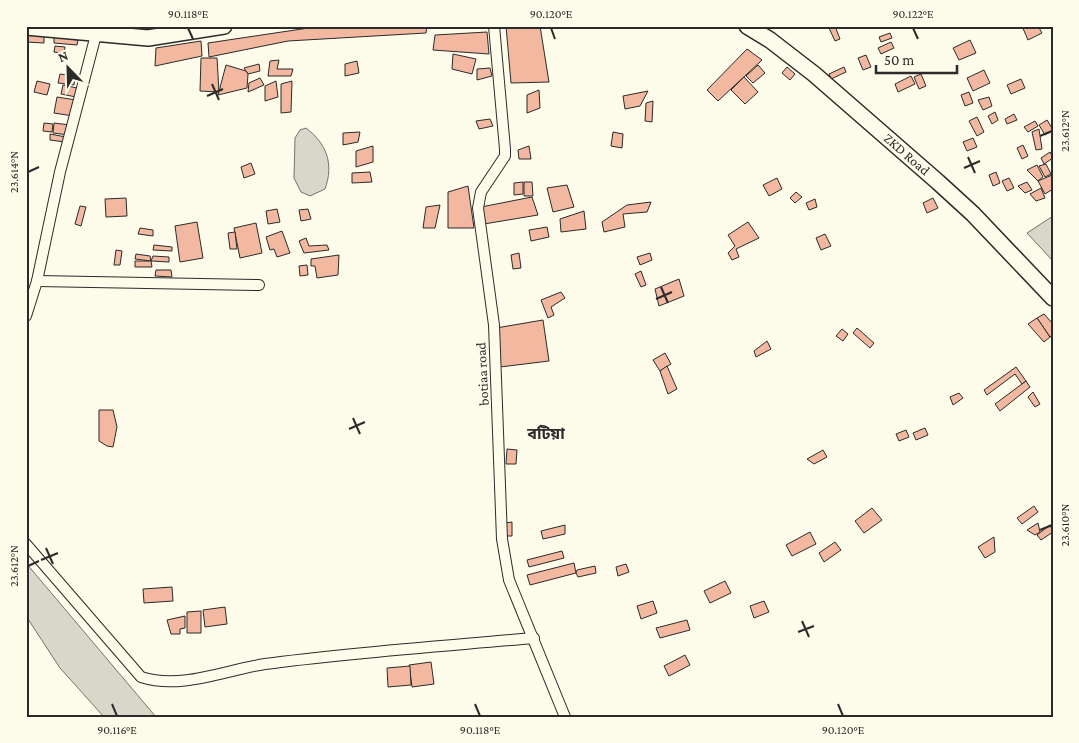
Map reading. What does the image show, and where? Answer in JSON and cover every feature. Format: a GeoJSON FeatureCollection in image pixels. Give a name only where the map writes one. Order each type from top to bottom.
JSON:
{"type":"FeatureCollection","features":[{"type":"Feature","properties":{"kind":"main road"},"geometry":{"type":"LineString","coordinates":[[26,27],[98,30],[148,38],[224,26]]}},
{"type":"Feature","properties":{"kind":"main road","name":"ZKD Road"},"geometry":{"type":"LineString","coordinates":[[747,26],[770,40],[814,74],[931,176],[973,214],[1053,298]]}},
{"type":"Feature","properties":{"kind":"street","name":"botiaa road"},"geometry":{"type":"LineString","coordinates":[[494,26],[505,156],[481,192],[478,208],[494,325],[502,539],[509,580],[565,717]]}},
{"type":"Feature","properties":{"kind":"street"},"geometry":{"type":"LineString","coordinates":[[26,316],[37,281],[60,172],[98,30]]}},
{"type":"Feature","properties":{"kind":"street"},"geometry":{"type":"LineString","coordinates":[[37,281],[259,285]]}},
{"type":"Feature","properties":{"kind":"street"},"geometry":{"type":"LineString","coordinates":[[26,544],[141,677],[156,682],[173,682],[263,664],[534,638]]}},
{"type":"Feature","properties":{"kind":"shaded area"},"geometry":{"type":"Polygon","coordinates":[[[306,128],[324,148],[329,171],[325,189],[310,196],[301,192],[294,178],[295,138],[300,130],[306,128]]]}},
{"type":"Feature","properties":{"kind":"shaded area"},"geometry":{"type":"Polygon","coordinates":[[[1053,216],[1053,261],[1027,233],[1053,216]]]}},
{"type":"Feature","properties":{"kind":"shaded area"},"geometry":{"type":"Polygon","coordinates":[[[26,563],[156,717],[104,717],[60,668],[26,616],[26,563]]]}},
{"type":"Feature","properties":{"kind":"building"},"geometry":{"type":"Polygon","coordinates":[[[322,26],[427,26],[426,33],[288,41],[209,57],[208,43],[322,26]]]}},
{"type":"Feature","properties":{"kind":"building"},"geometry":{"type":"Polygon","coordinates":[[[506,26],[540,26],[549,82],[511,83],[506,26]]]}},
{"type":"Feature","properties":{"kind":"building"},"geometry":{"type":"Polygon","coordinates":[[[835,26],[840,39],[835,41],[829,28],[835,26]]]}},
{"type":"Feature","properties":{"kind":"building"},"geometry":{"type":"Polygon","coordinates":[[[1022,26],[1038,26],[1042,33],[1028,40],[1022,26]]]}},
{"type":"Feature","properties":{"kind":"building"},"geometry":{"type":"Polygon","coordinates":[[[26,32],[44,33],[44,43],[26,42],[26,32]]]}},
{"type":"Feature","properties":{"kind":"building"},"geometry":{"type":"Polygon","coordinates":[[[487,32],[489,54],[433,50],[435,35],[487,32]]]}},
{"type":"Feature","properties":{"kind":"building"},"geometry":{"type":"Polygon","coordinates":[[[890,33],[892,38],[881,42],[879,37],[890,33]]]}},
{"type":"Feature","properties":{"kind":"building"},"geometry":{"type":"Polygon","coordinates":[[[54,37],[78,40],[77,45],[54,43],[54,37]]]}},
{"type":"Feature","properties":{"kind":"building"},"geometry":{"type":"Polygon","coordinates":[[[970,40],[976,53],[959,60],[953,48],[970,40]]]}},
{"type":"Feature","properties":{"kind":"building"},"geometry":{"type":"Polygon","coordinates":[[[201,41],[202,56],[155,66],[156,48],[201,41]]]}},
{"type":"Feature","properties":{"kind":"building"},"geometry":{"type":"Polygon","coordinates":[[[891,42],[894,48],[881,54],[878,48],[891,42]]]}},
{"type":"Feature","properties":{"kind":"building"},"geometry":{"type":"Polygon","coordinates":[[[55,46],[65,47],[64,54],[54,52],[55,46]]]}},
{"type":"Feature","properties":{"kind":"building"},"geometry":{"type":"Polygon","coordinates":[[[747,49],[762,60],[718,101],[707,90],[747,49]]]}},
{"type":"Feature","properties":{"kind":"building"},"geometry":{"type":"Polygon","coordinates":[[[453,54],[476,59],[472,74],[452,69],[453,54]]]}},
{"type":"Feature","properties":{"kind":"building"},"geometry":{"type":"Polygon","coordinates":[[[866,55],[871,67],[863,70],[858,58],[866,55]]]}},
{"type":"Feature","properties":{"kind":"building"},"geometry":{"type":"Polygon","coordinates":[[[201,58],[217,58],[219,92],[200,91],[201,58]]]}},
{"type":"Feature","properties":{"kind":"building"},"geometry":{"type":"Polygon","coordinates":[[[279,60],[277,69],[293,69],[291,76],[268,76],[270,61],[279,60]]]}},
{"type":"Feature","properties":{"kind":"building"},"geometry":{"type":"Polygon","coordinates":[[[357,61],[359,73],[345,76],[345,64],[357,61]]]}},
{"type":"Feature","properties":{"kind":"building"},"geometry":{"type":"Polygon","coordinates":[[[259,64],[260,71],[248,74],[244,68],[259,64]]]}},
{"type":"Feature","properties":{"kind":"building"},"geometry":{"type":"Polygon","coordinates":[[[226,65],[246,71],[248,74],[247,88],[218,95],[226,65]]]}},
{"type":"Feature","properties":{"kind":"building"},"geometry":{"type":"Polygon","coordinates":[[[758,65],[765,73],[753,83],[746,76],[758,65]]]}},
{"type":"Feature","properties":{"kind":"building"},"geometry":{"type":"Polygon","coordinates":[[[787,67],[795,74],[790,80],[782,73],[787,67]]]}},
{"type":"Feature","properties":{"kind":"building"},"geometry":{"type":"Polygon","coordinates":[[[844,67],[846,72],[831,79],[829,74],[844,67]]]}},
{"type":"Feature","properties":{"kind":"building"},"geometry":{"type":"Polygon","coordinates":[[[490,68],[492,76],[477,80],[477,69],[490,68]]]}},
{"type":"Feature","properties":{"kind":"building"},"geometry":{"type":"Polygon","coordinates":[[[984,70],[990,83],[973,91],[967,78],[984,70]]]}},
{"type":"Feature","properties":{"kind":"building"},"geometry":{"type":"Polygon","coordinates":[[[60,74],[75,76],[74,85],[58,83],[60,74]]]}},
{"type":"Feature","properties":{"kind":"building"},"geometry":{"type":"Polygon","coordinates":[[[921,74],[926,86],[919,89],[914,77],[921,74]]]}},
{"type":"Feature","properties":{"kind":"building"},"geometry":{"type":"Polygon","coordinates":[[[911,76],[915,84],[898,92],[895,84],[911,76]]]}},
{"type":"Feature","properties":{"kind":"building"},"geometry":{"type":"Polygon","coordinates":[[[744,77],[758,92],[745,104],[731,90],[744,77]]]}},
{"type":"Feature","properties":{"kind":"building"},"geometry":{"type":"Polygon","coordinates":[[[260,78],[264,85],[248,92],[249,83],[260,78]]]}},
{"type":"Feature","properties":{"kind":"building"},"geometry":{"type":"Polygon","coordinates":[[[1021,79],[1025,88],[1011,94],[1007,85],[1021,79]]]}},
{"type":"Feature","properties":{"kind":"building"},"geometry":{"type":"Polygon","coordinates":[[[37,81],[50,84],[47,95],[34,92],[37,81]]]}},
{"type":"Feature","properties":{"kind":"building"},"geometry":{"type":"Polygon","coordinates":[[[276,81],[278,97],[265,101],[265,86],[276,81]]]}},
{"type":"Feature","properties":{"kind":"building"},"geometry":{"type":"Polygon","coordinates":[[[292,81],[291,112],[281,113],[281,84],[292,81]]]}},
{"type":"Feature","properties":{"kind":"building"},"geometry":{"type":"Polygon","coordinates":[[[63,85],[77,88],[76,97],[61,94],[63,85]]]}},
{"type":"Feature","properties":{"kind":"building"},"geometry":{"type":"Polygon","coordinates":[[[539,90],[540,108],[527,113],[527,95],[539,90]]]}},
{"type":"Feature","properties":{"kind":"building"},"geometry":{"type":"Polygon","coordinates":[[[648,91],[640,106],[625,109],[623,96],[648,91]]]}},
{"type":"Feature","properties":{"kind":"building"},"geometry":{"type":"Polygon","coordinates":[[[969,92],[973,103],[965,106],[961,95],[969,92]]]}},
{"type":"Feature","properties":{"kind":"building"},"geometry":{"type":"Polygon","coordinates":[[[57,97],[76,100],[73,116],[54,113],[57,97]]]}},
{"type":"Feature","properties":{"kind":"building"},"geometry":{"type":"Polygon","coordinates":[[[989,97],[992,106],[983,110],[978,100],[989,97]]]}},
{"type":"Feature","properties":{"kind":"building"},"geometry":{"type":"Polygon","coordinates":[[[653,101],[652,122],[645,121],[646,103],[653,101]]]}},
{"type":"Feature","properties":{"kind":"building"},"geometry":{"type":"Polygon","coordinates":[[[995,112],[998,120],[992,124],[988,116],[995,112]]]}},
{"type":"Feature","properties":{"kind":"building"},"geometry":{"type":"Polygon","coordinates":[[[1014,114],[1017,120],[1007,124],[1005,119],[1014,114]]]}},
{"type":"Feature","properties":{"kind":"building"},"geometry":{"type":"Polygon","coordinates":[[[977,117],[984,132],[977,136],[969,121],[977,117]]]}},
{"type":"Feature","properties":{"kind":"building"},"geometry":{"type":"Polygon","coordinates":[[[490,119],[493,126],[479,129],[476,121],[490,119]]]}},
{"type":"Feature","properties":{"kind":"building"},"geometry":{"type":"Polygon","coordinates":[[[1047,120],[1053,130],[1045,135],[1039,125],[1047,120]]]}},
{"type":"Feature","properties":{"kind":"building"},"geometry":{"type":"Polygon","coordinates":[[[1035,121],[1038,126],[1028,132],[1024,127],[1035,121]]]}},
{"type":"Feature","properties":{"kind":"building"},"geometry":{"type":"Polygon","coordinates":[[[44,123],[53,124],[52,132],[43,131],[44,123]]]}},
{"type":"Feature","properties":{"kind":"building"},"geometry":{"type":"Polygon","coordinates":[[[54,123],[70,125],[69,135],[53,133],[54,123]]]}},
{"type":"Feature","properties":{"kind":"building"},"geometry":{"type":"Polygon","coordinates":[[[1039,129],[1042,149],[1036,150],[1032,132],[1039,129]]]}},
{"type":"Feature","properties":{"kind":"building"},"geometry":{"type":"Polygon","coordinates":[[[360,132],[358,142],[343,145],[343,133],[360,132]]]}},
{"type":"Feature","properties":{"kind":"building"},"geometry":{"type":"Polygon","coordinates":[[[613,132],[623,134],[622,148],[611,146],[613,132]]]}},
{"type":"Feature","properties":{"kind":"building"},"geometry":{"type":"Polygon","coordinates":[[[50,134],[66,137],[65,142],[50,140],[50,134]]]}},
{"type":"Feature","properties":{"kind":"building"},"geometry":{"type":"Polygon","coordinates":[[[973,138],[977,147],[967,151],[963,142],[973,138]]]}},
{"type":"Feature","properties":{"kind":"building"},"geometry":{"type":"Polygon","coordinates":[[[1023,145],[1028,156],[1022,159],[1017,148],[1023,145]]]}},
{"type":"Feature","properties":{"kind":"building"},"geometry":{"type":"Polygon","coordinates":[[[373,146],[373,162],[356,167],[356,151],[373,146]]]}},
{"type":"Feature","properties":{"kind":"building"},"geometry":{"type":"Polygon","coordinates":[[[529,146],[531,159],[519,159],[518,150],[529,146]]]}},
{"type":"Feature","properties":{"kind":"building"},"geometry":{"type":"Polygon","coordinates":[[[1050,152],[1053,158],[1044,164],[1041,158],[1050,152]]]}},
{"type":"Feature","properties":{"kind":"building"},"geometry":{"type":"Polygon","coordinates":[[[251,163],[255,174],[244,178],[241,167],[251,163]]]}},
{"type":"Feature","properties":{"kind":"building"},"geometry":{"type":"Polygon","coordinates":[[[1046,164],[1051,174],[1045,177],[1039,166],[1046,164]]]}},
{"type":"Feature","properties":{"kind":"building"},"geometry":{"type":"Polygon","coordinates":[[[1037,165],[1043,177],[1038,181],[1027,170],[1037,165]]]}},
{"type":"Feature","properties":{"kind":"building"},"geometry":{"type":"Polygon","coordinates":[[[370,172],[372,182],[352,183],[352,173],[370,172]]]}},
{"type":"Feature","properties":{"kind":"building"},"geometry":{"type":"Polygon","coordinates":[[[996,172],[1000,183],[993,186],[989,175],[996,172]]]}},
{"type":"Feature","properties":{"kind":"building"},"geometry":{"type":"Polygon","coordinates":[[[1052,175],[1053,189],[1045,194],[1038,181],[1052,175]]]}},
{"type":"Feature","properties":{"kind":"building"},"geometry":{"type":"Polygon","coordinates":[[[777,178],[782,189],[769,196],[763,185],[777,178]]]}},
{"type":"Feature","properties":{"kind":"building"},"geometry":{"type":"Polygon","coordinates":[[[1009,178],[1014,188],[1007,191],[1002,181],[1009,178]]]}},
{"type":"Feature","properties":{"kind":"building"},"geometry":{"type":"Polygon","coordinates":[[[523,182],[523,194],[514,195],[514,183],[523,182]]]}},
{"type":"Feature","properties":{"kind":"building"},"geometry":{"type":"Polygon","coordinates":[[[524,182],[532,182],[533,196],[524,196],[524,182]]]}},
{"type":"Feature","properties":{"kind":"building"},"geometry":{"type":"Polygon","coordinates":[[[1027,182],[1032,190],[1025,193],[1018,186],[1027,182]]]}},
{"type":"Feature","properties":{"kind":"building"},"geometry":{"type":"Polygon","coordinates":[[[567,185],[574,207],[553,212],[547,188],[567,185]]]}},
{"type":"Feature","properties":{"kind":"building"},"geometry":{"type":"Polygon","coordinates":[[[468,186],[474,228],[448,228],[448,192],[468,186]]]}},
{"type":"Feature","properties":{"kind":"building"},"geometry":{"type":"Polygon","coordinates":[[[1041,188],[1045,198],[1036,201],[1030,194],[1041,188]]]}},
{"type":"Feature","properties":{"kind":"building"},"geometry":{"type":"Polygon","coordinates":[[[796,192],[802,197],[795,203],[790,198],[796,192]]]}},
{"type":"Feature","properties":{"kind":"building"},"geometry":{"type":"Polygon","coordinates":[[[532,197],[538,215],[484,224],[481,207],[532,197]]]}},
{"type":"Feature","properties":{"kind":"building"},"geometry":{"type":"Polygon","coordinates":[[[126,198],[127,216],[106,217],[105,199],[126,198]]]}},
{"type":"Feature","properties":{"kind":"building"},"geometry":{"type":"Polygon","coordinates":[[[933,198],[938,208],[927,213],[923,203],[933,198]]]}},
{"type":"Feature","properties":{"kind":"building"},"geometry":{"type":"Polygon","coordinates":[[[815,199],[817,207],[809,210],[806,203],[815,199]]]}},
{"type":"Feature","properties":{"kind":"building"},"geometry":{"type":"Polygon","coordinates":[[[651,202],[647,212],[623,214],[625,227],[604,232],[602,222],[627,205],[651,202]]]}},
{"type":"Feature","properties":{"kind":"building"},"geometry":{"type":"Polygon","coordinates":[[[440,205],[435,228],[423,228],[426,207],[440,205]]]}},
{"type":"Feature","properties":{"kind":"building"},"geometry":{"type":"Polygon","coordinates":[[[80,206],[86,207],[81,226],[75,224],[80,206]]]}},
{"type":"Feature","properties":{"kind":"building"},"geometry":{"type":"Polygon","coordinates":[[[277,209],[280,222],[268,224],[266,211],[277,209]]]}},
{"type":"Feature","properties":{"kind":"building"},"geometry":{"type":"Polygon","coordinates":[[[308,209],[311,219],[301,221],[299,210],[308,209]]]}},
{"type":"Feature","properties":{"kind":"building"},"geometry":{"type":"Polygon","coordinates":[[[584,211],[586,229],[561,232],[560,219],[584,211]]]}},
{"type":"Feature","properties":{"kind":"building"},"geometry":{"type":"Polygon","coordinates":[[[197,222],[203,258],[180,262],[175,226],[197,222]]]}},
{"type":"Feature","properties":{"kind":"building"},"geometry":{"type":"Polygon","coordinates":[[[748,222],[759,238],[736,249],[739,257],[732,260],[728,253],[735,246],[728,235],[748,222]]]}},
{"type":"Feature","properties":{"kind":"building"},"geometry":{"type":"Polygon","coordinates":[[[256,223],[262,253],[240,258],[234,228],[256,223]]]}},
{"type":"Feature","properties":{"kind":"building"},"geometry":{"type":"Polygon","coordinates":[[[547,227],[549,237],[531,241],[529,230],[547,227]]]}},
{"type":"Feature","properties":{"kind":"building"},"geometry":{"type":"Polygon","coordinates":[[[140,228],[153,230],[153,236],[138,234],[140,228]]]}},
{"type":"Feature","properties":{"kind":"building"},"geometry":{"type":"Polygon","coordinates":[[[282,231],[290,253],[277,257],[274,249],[270,250],[266,237],[282,231]]]}},
{"type":"Feature","properties":{"kind":"building"},"geometry":{"type":"Polygon","coordinates":[[[235,232],[237,249],[230,249],[228,233],[235,232]]]}},
{"type":"Feature","properties":{"kind":"building"},"geometry":{"type":"Polygon","coordinates":[[[825,234],[831,246],[821,250],[816,238],[825,234]]]}},
{"type":"Feature","properties":{"kind":"building"},"geometry":{"type":"Polygon","coordinates":[[[306,238],[309,246],[327,245],[329,250],[304,253],[299,241],[306,238]]]}},
{"type":"Feature","properties":{"kind":"building"},"geometry":{"type":"Polygon","coordinates":[[[154,245],[172,247],[172,251],[153,250],[154,245]]]}},
{"type":"Feature","properties":{"kind":"building"},"geometry":{"type":"Polygon","coordinates":[[[116,250],[122,251],[120,265],[114,265],[116,250]]]}},
{"type":"Feature","properties":{"kind":"building"},"geometry":{"type":"Polygon","coordinates":[[[519,253],[521,268],[513,269],[511,255],[519,253]]]}},
{"type":"Feature","properties":{"kind":"building"},"geometry":{"type":"Polygon","coordinates":[[[650,253],[652,260],[640,265],[637,257],[650,253]]]}},
{"type":"Feature","properties":{"kind":"building"},"geometry":{"type":"Polygon","coordinates":[[[136,254],[150,256],[151,261],[135,259],[136,254]]]}},
{"type":"Feature","properties":{"kind":"building"},"geometry":{"type":"Polygon","coordinates":[[[339,255],[338,275],[317,278],[315,266],[311,266],[311,259],[339,255]]]}},
{"type":"Feature","properties":{"kind":"building"},"geometry":{"type":"Polygon","coordinates":[[[153,256],[169,257],[169,262],[151,261],[153,256]]]}},
{"type":"Feature","properties":{"kind":"building"},"geometry":{"type":"Polygon","coordinates":[[[135,261],[151,261],[152,267],[135,267],[135,261]]]}},
{"type":"Feature","properties":{"kind":"building"},"geometry":{"type":"Polygon","coordinates":[[[307,265],[308,275],[300,276],[299,266],[307,265]]]}},
{"type":"Feature","properties":{"kind":"building"},"geometry":{"type":"Polygon","coordinates":[[[156,270],[171,270],[172,277],[155,276],[156,270]]]}},
{"type":"Feature","properties":{"kind":"building"},"geometry":{"type":"Polygon","coordinates":[[[641,271],[646,285],[641,287],[635,274],[641,271]]]}},
{"type":"Feature","properties":{"kind":"building"},"geometry":{"type":"Polygon","coordinates":[[[679,279],[684,296],[659,306],[655,289],[679,279]]]}},
{"type":"Feature","properties":{"kind":"building"},"geometry":{"type":"Polygon","coordinates":[[[561,292],[565,298],[551,307],[554,315],[548,318],[541,300],[561,292]]]}},
{"type":"Feature","properties":{"kind":"building"},"geometry":{"type":"Polygon","coordinates":[[[1044,314],[1053,324],[1053,335],[1050,337],[1037,318],[1044,314]]]}},
{"type":"Feature","properties":{"kind":"building"},"geometry":{"type":"Polygon","coordinates":[[[1037,318],[1050,337],[1044,342],[1028,324],[1037,318]]]}},
{"type":"Feature","properties":{"kind":"building"},"geometry":{"type":"Polygon","coordinates":[[[543,320],[549,361],[500,367],[496,328],[543,320]]]}},
{"type":"Feature","properties":{"kind":"building"},"geometry":{"type":"Polygon","coordinates":[[[857,328],[874,343],[870,348],[853,333],[857,328]]]}},
{"type":"Feature","properties":{"kind":"building"},"geometry":{"type":"Polygon","coordinates":[[[842,329],[848,334],[843,341],[836,336],[842,329]]]}},
{"type":"Feature","properties":{"kind":"building"},"geometry":{"type":"Polygon","coordinates":[[[767,341],[771,349],[756,357],[754,351],[767,341]]]}},
{"type":"Feature","properties":{"kind":"building"},"geometry":{"type":"Polygon","coordinates":[[[665,353],[671,364],[660,371],[653,360],[665,353]]]}},
{"type":"Feature","properties":{"kind":"building"},"geometry":{"type":"Polygon","coordinates":[[[667,366],[677,389],[668,394],[660,371],[667,366]]]}},
{"type":"Feature","properties":{"kind":"building"},"geometry":{"type":"Polygon","coordinates":[[[1016,367],[1026,381],[1022,384],[1015,374],[987,395],[984,390],[1016,367]]]}},
{"type":"Feature","properties":{"kind":"building"},"geometry":{"type":"Polygon","coordinates":[[[1026,381],[1030,387],[1000,411],[995,404],[1026,381]]]}},
{"type":"Feature","properties":{"kind":"building"},"geometry":{"type":"Polygon","coordinates":[[[1033,392],[1040,404],[1035,407],[1028,397],[1033,392]]]}},
{"type":"Feature","properties":{"kind":"building"},"geometry":{"type":"Polygon","coordinates":[[[959,393],[963,398],[953,405],[950,397],[959,393]]]}},
{"type":"Feature","properties":{"kind":"building"},"geometry":{"type":"Polygon","coordinates":[[[99,410],[113,410],[117,427],[113,447],[99,441],[99,410]]]}},
{"type":"Feature","properties":{"kind":"building"},"geometry":{"type":"Polygon","coordinates":[[[925,428],[928,435],[916,440],[913,433],[925,428]]]}},
{"type":"Feature","properties":{"kind":"building"},"geometry":{"type":"Polygon","coordinates":[[[906,430],[909,437],[899,441],[896,434],[906,430]]]}},
{"type":"Feature","properties":{"kind":"building"},"geometry":{"type":"Polygon","coordinates":[[[507,449],[517,450],[516,464],[506,464],[507,449]]]}},
{"type":"Feature","properties":{"kind":"building"},"geometry":{"type":"Polygon","coordinates":[[[823,450],[827,457],[814,464],[807,459],[823,450]]]}},
{"type":"Feature","properties":{"kind":"building"},"geometry":{"type":"Polygon","coordinates":[[[1034,506],[1038,512],[1022,524],[1017,518],[1034,506]]]}},
{"type":"Feature","properties":{"kind":"building"},"geometry":{"type":"Polygon","coordinates":[[[872,508],[882,520],[864,533],[855,521],[872,508]]]}},
{"type":"Feature","properties":{"kind":"building"},"geometry":{"type":"Polygon","coordinates":[[[512,522],[512,536],[506,536],[505,523],[512,522]]]}},
{"type":"Feature","properties":{"kind":"building"},"geometry":{"type":"Polygon","coordinates":[[[1038,523],[1040,532],[1035,535],[1027,530],[1038,523]]]}},
{"type":"Feature","properties":{"kind":"building"},"geometry":{"type":"Polygon","coordinates":[[[565,525],[565,534],[543,539],[541,531],[565,525]]]}},
{"type":"Feature","properties":{"kind":"building"},"geometry":{"type":"Polygon","coordinates":[[[1050,525],[1053,532],[1041,540],[1037,535],[1050,525]]]}},
{"type":"Feature","properties":{"kind":"building"},"geometry":{"type":"Polygon","coordinates":[[[810,532],[816,544],[792,556],[786,545],[810,532]]]}},
{"type":"Feature","properties":{"kind":"building"},"geometry":{"type":"Polygon","coordinates":[[[994,537],[995,552],[985,558],[978,547],[994,537]]]}},
{"type":"Feature","properties":{"kind":"building"},"geometry":{"type":"Polygon","coordinates":[[[835,542],[841,550],[824,562],[819,553],[835,542]]]}},
{"type":"Feature","properties":{"kind":"building"},"geometry":{"type":"Polygon","coordinates":[[[562,551],[564,558],[529,567],[527,560],[562,551]]]}},
{"type":"Feature","properties":{"kind":"building"},"geometry":{"type":"Polygon","coordinates":[[[574,563],[576,573],[530,585],[527,575],[574,563]]]}},
{"type":"Feature","properties":{"kind":"building"},"geometry":{"type":"Polygon","coordinates":[[[626,564],[629,572],[618,576],[616,567],[626,564]]]}},
{"type":"Feature","properties":{"kind":"building"},"geometry":{"type":"Polygon","coordinates":[[[595,566],[596,573],[578,577],[576,573],[577,570],[595,566]]]}},
{"type":"Feature","properties":{"kind":"building"},"geometry":{"type":"Polygon","coordinates":[[[725,581],[731,593],[710,603],[704,591],[725,581]]]}},
{"type":"Feature","properties":{"kind":"building"},"geometry":{"type":"Polygon","coordinates":[[[172,587],[173,601],[144,603],[143,589],[172,587]]]}},
{"type":"Feature","properties":{"kind":"building"},"geometry":{"type":"Polygon","coordinates":[[[653,601],[657,613],[641,619],[637,606],[653,601]]]}},
{"type":"Feature","properties":{"kind":"building"},"geometry":{"type":"Polygon","coordinates":[[[764,601],[769,612],[754,618],[750,606],[764,601]]]}},
{"type":"Feature","properties":{"kind":"building"},"geometry":{"type":"Polygon","coordinates":[[[225,607],[227,624],[205,627],[203,610],[225,607]]]}},
{"type":"Feature","properties":{"kind":"building"},"geometry":{"type":"Polygon","coordinates":[[[201,611],[201,633],[187,633],[187,612],[201,611]]]}},
{"type":"Feature","properties":{"kind":"building"},"geometry":{"type":"Polygon","coordinates":[[[185,616],[185,628],[180,629],[180,634],[171,634],[167,620],[185,616]]]}},
{"type":"Feature","properties":{"kind":"building"},"geometry":{"type":"Polygon","coordinates":[[[687,620],[690,630],[660,638],[656,628],[687,620]]]}},
{"type":"Feature","properties":{"kind":"building"},"geometry":{"type":"Polygon","coordinates":[[[685,655],[690,665],[669,676],[664,666],[685,655]]]}},
{"type":"Feature","properties":{"kind":"building"},"geometry":{"type":"Polygon","coordinates":[[[431,662],[434,684],[412,687],[409,665],[431,662]]]}},
{"type":"Feature","properties":{"kind":"building"},"geometry":{"type":"Polygon","coordinates":[[[410,666],[411,685],[388,687],[387,668],[410,666]]]}},
{"type":"Feature","properties":{"kind":"district","name":"বটিয়া"},"geometry":{"type":"Point","coordinates":[546,433]}}]}
